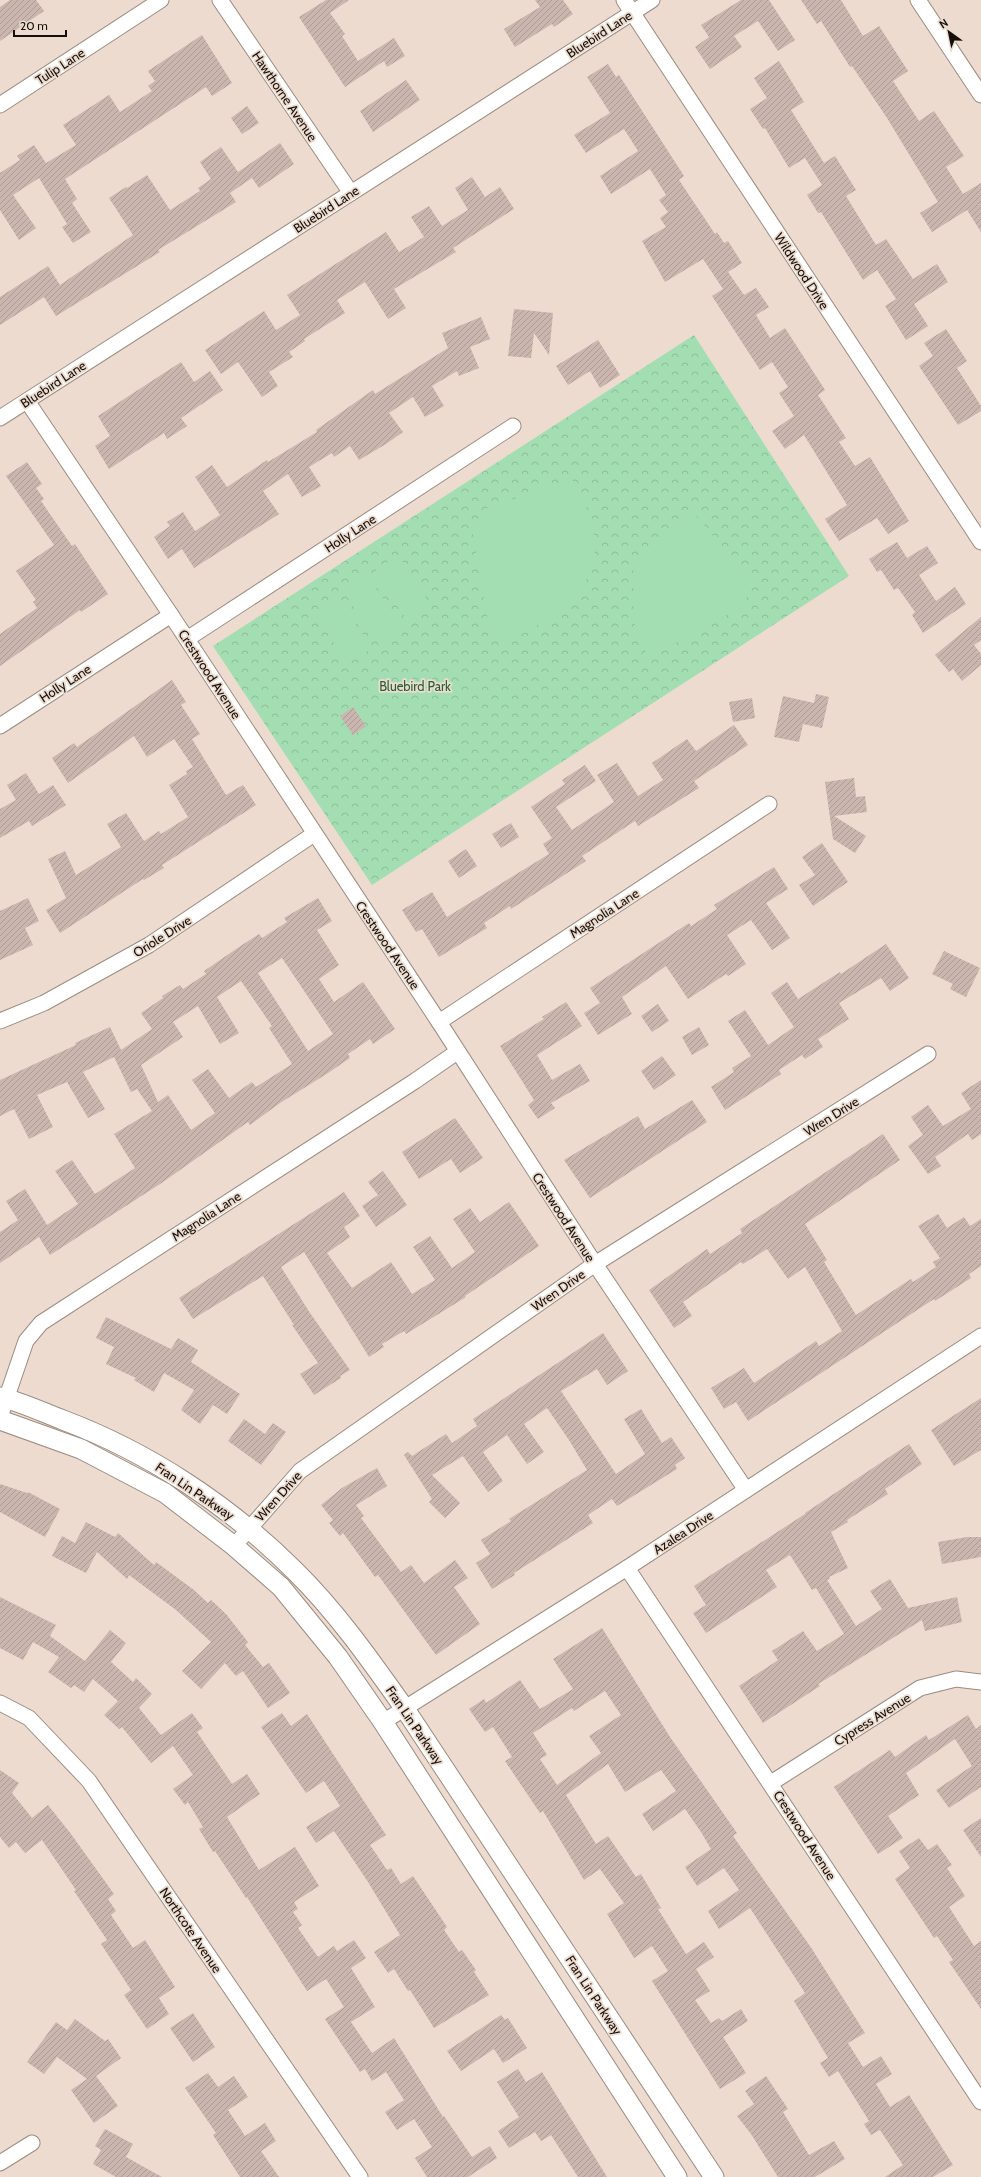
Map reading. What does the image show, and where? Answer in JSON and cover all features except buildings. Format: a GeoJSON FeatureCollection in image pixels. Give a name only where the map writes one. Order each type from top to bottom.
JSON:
{"type":"FeatureCollection","features":[{"type":"Feature","properties":{"kind":"street","name":"Tulip Lane"},"geometry":{"type":"LineString","coordinates":[[0,105],[161,0]]}},
{"type":"Feature","properties":{"kind":"street","name":"Hawthorne Avenue"},"geometry":{"type":"LineString","coordinates":[[220,0],[350,193]]}},
{"type":"Feature","properties":{"kind":"street","name":"Wildwood Drive"},"geometry":{"type":"LineString","coordinates":[[624,0],[981,542]]}},
{"type":"Feature","properties":{"kind":"street","name":"Bluebird Lane"},"geometry":{"type":"LineString","coordinates":[[0,418],[652,0]]}},
{"type":"Feature","properties":{"kind":"street"},"geometry":{"type":"LineString","coordinates":[[918,0],[981,95]]}},
{"type":"Feature","properties":{"kind":"street","name":"Crestwood Avenue"},"geometry":{"type":"LineString","coordinates":[[27,401],[187,639],[439,1022],[595,1264],[746,1490]]}},
{"type":"Feature","properties":{"kind":"street","name":"Holly Lane"},"geometry":{"type":"LineString","coordinates":[[187,639],[514,426]]}},
{"type":"Feature","properties":{"kind":"street","name":"Holly Lane"},"geometry":{"type":"LineString","coordinates":[[0,726],[171,615]]}},
{"type":"Feature","properties":{"kind":"street","name":"Magnolia Lane"},"geometry":{"type":"LineString","coordinates":[[439,1022],[769,804]]}},
{"type":"Feature","properties":{"kind":"street","name":"Oriole Drive"},"geometry":{"type":"LineString","coordinates":[[0,1022],[44,1003],[149,945],[314,834]]}},
{"type":"Feature","properties":{"kind":"street","name":"Magnolia Lane"},"geometry":{"type":"LineString","coordinates":[[0,1418],[2,1398],[26,1341],[41,1323],[415,1081],[457,1052]]}},
{"type":"Feature","properties":{"kind":"street","name":"Wren Drive"},"geometry":{"type":"LineString","coordinates":[[234,1546],[300,1471],[595,1264],[928,1054]]}},
{"type":"Feature","properties":{"kind":"street","name":"Azalea Drive"},"geometry":{"type":"LineString","coordinates":[[383,1722],[627,1568],[981,1336]]}},
{"type":"Feature","properties":{"kind":"street","name":"Fran Lin Parkway"},"geometry":{"type":"LineString","coordinates":[[2,1398],[99,1434],[176,1476],[250,1529],[295,1570],[358,1642],[405,1709],[714,2177]]}},
{"type":"Feature","properties":{"kind":"street","name":"Fran Lin Parkway"},"geometry":{"type":"LineString","coordinates":[[0,1418],[81,1449],[165,1493],[234,1546],[281,1587],[338,1657],[383,1722],[677,2177]]}},
{"type":"Feature","properties":{"kind":"street","name":"Crestwood Avenue"},"geometry":{"type":"LineString","coordinates":[[627,1568],[771,1783],[981,2102]]}},
{"type":"Feature","properties":{"kind":"street","name":"Cypress Avenue"},"geometry":{"type":"LineString","coordinates":[[771,1783],[920,1688],[956,1679],[981,1682]]}},
{"type":"Feature","properties":{"kind":"street","name":"Northcote Avenue"},"geometry":{"type":"LineString","coordinates":[[0,1703],[29,1718],[89,1781],[360,2177]]}},
{"type":"Feature","properties":{"kind":"street"},"geometry":{"type":"LineString","coordinates":[[0,2163],[32,2143]]}},
{"type":"Feature","properties":{"kind":"green space","name":"Bluebird Park"},"geometry":{"type":"Polygon","coordinates":[[[694,335],[849,576],[372,885],[213,646],[694,335]]]}},
{"type":"Feature","properties":{"kind":"green space"},"geometry":{"type":"Polygon","coordinates":[[[572,479],[593,521],[595,566],[570,604],[525,633],[491,639],[472,528],[485,509],[572,479]]]}},
{"type":"Feature","properties":{"kind":"green space"},"geometry":{"type":"Polygon","coordinates":[[[692,511],[750,580],[745,605],[648,658],[634,622],[633,561],[659,536],[692,511]]]}},
{"type":"Feature","properties":{"kind":"green space"},"geometry":{"type":"Polygon","coordinates":[[[398,555],[432,607],[409,623],[374,572],[398,555]]]}},
{"type":"Feature","properties":{"kind":"green space"},"geometry":{"type":"Polygon","coordinates":[[[368,576],[402,627],[378,643],[344,592],[368,576]]]}},
{"type":"Feature","properties":{"kind":"green space"},"geometry":{"type":"Polygon","coordinates":[[[337,597],[372,648],[348,664],[314,613],[337,597]]]}}]}
